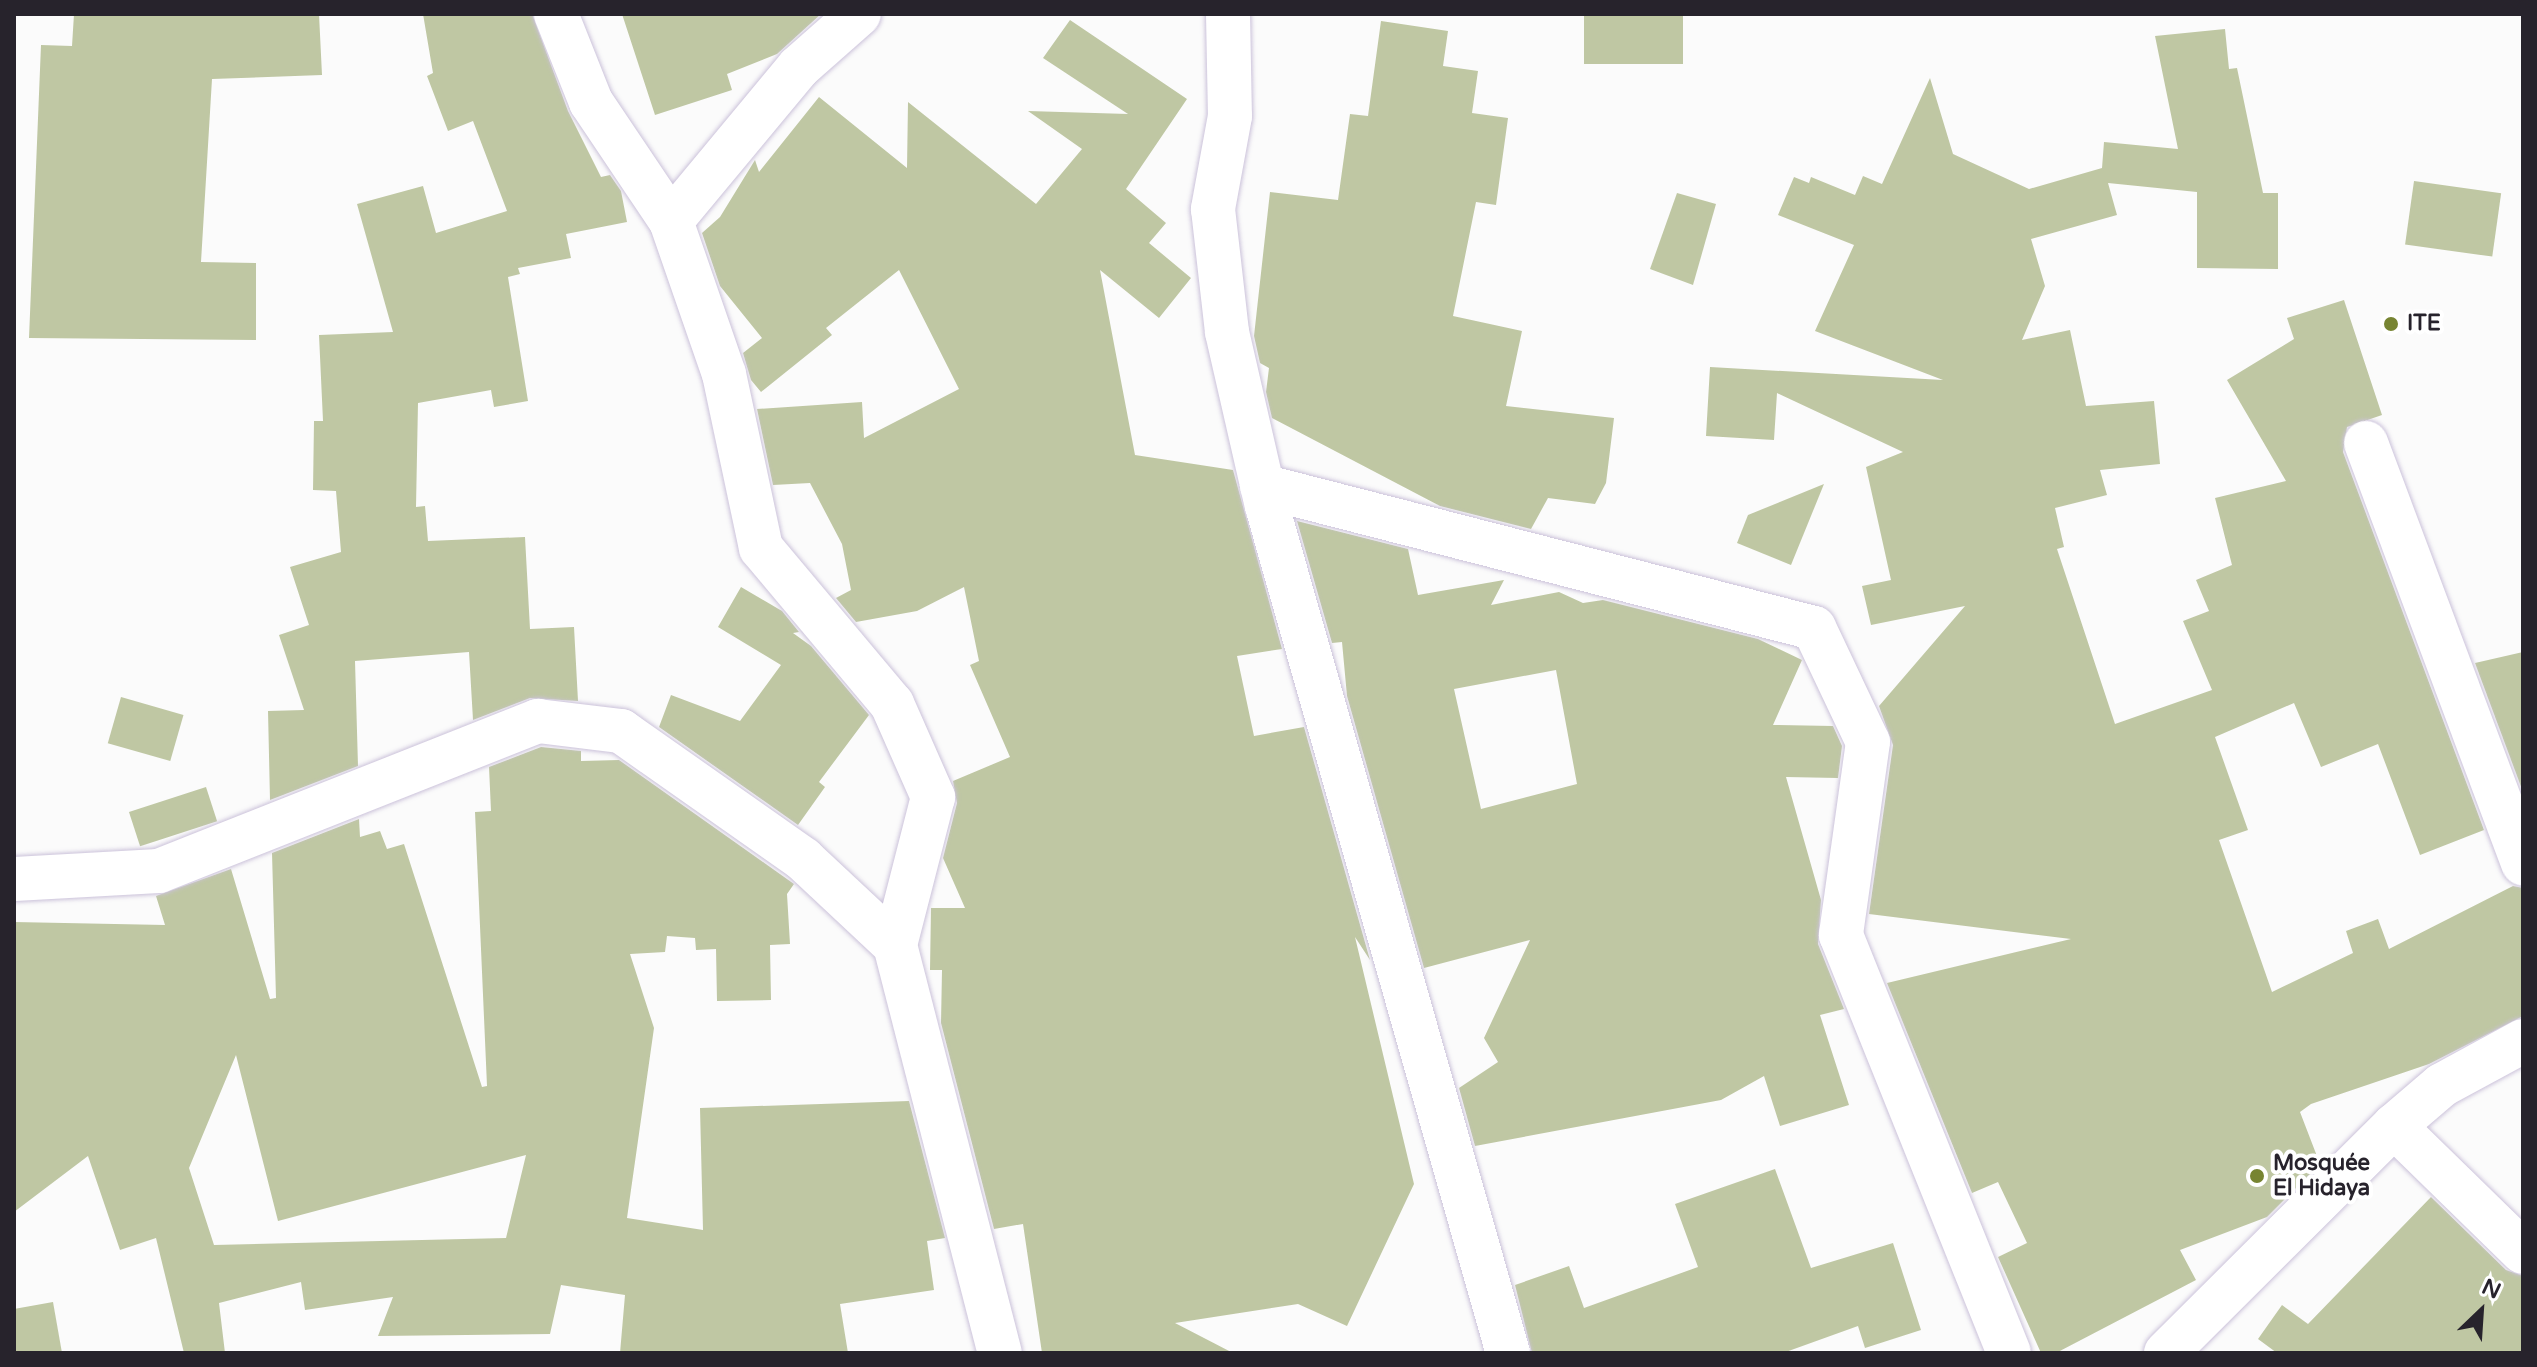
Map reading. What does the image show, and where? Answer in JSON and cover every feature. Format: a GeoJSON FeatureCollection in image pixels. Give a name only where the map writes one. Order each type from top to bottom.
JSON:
{"type":"FeatureCollection","features":[{"type":"Feature","properties":{"kind":"street"},"geometry":{"type":"LineString","coordinates":[[556,14],[591,102],[671,221],[724,374],[761,548],[892,704],[933,797],[895,945],[1000,1353]]}},
{"type":"Feature","properties":{"kind":"street"},"geometry":{"type":"LineString","coordinates":[[671,221],[799,67],[859,14]]}},
{"type":"Feature","properties":{"kind":"street"},"geometry":{"type":"LineString","coordinates":[[1228,14],[1230,116],[1213,209],[1227,332],[1262,486],[1508,1353]]}},
{"type":"Feature","properties":{"kind":"street"},"geometry":{"type":"LineString","coordinates":[[2366,443],[2523,864]]}},
{"type":"Feature","properties":{"kind":"street"},"geometry":{"type":"LineString","coordinates":[[1262,486],[1814,628],[1868,742],[1841,935],[2009,1353]]}},
{"type":"Feature","properties":{"kind":"street"},"geometry":{"type":"LineString","coordinates":[[14,879],[159,871],[538,721],[621,731],[803,859],[895,945]]}},
{"type":"Feature","properties":{"kind":"street"},"geometry":{"type":"LineString","coordinates":[[2166,1353],[2394,1126],[2442,1085],[2523,1041]]}},
{"type":"Feature","properties":{"kind":"street"},"geometry":{"type":"LineString","coordinates":[[2394,1126],[2523,1252]]}},
{"type":"Feature","properties":{"kind":"building"},"geometry":{"type":"Polygon","coordinates":[[[74,14],[319,14],[322,75],[212,79],[201,262],[256,263],[256,340],[29,338],[41,45],[72,46],[74,14]]]}},
{"type":"Feature","properties":{"kind":"building"},"geometry":{"type":"Polygon","coordinates":[[[423,14],[532,14],[568,111],[601,177],[610,175],[621,191],[627,222],[566,234],[571,258],[518,268],[520,274],[508,277],[528,401],[494,407],[491,390],[418,403],[416,507],[425,506],[428,541],[525,537],[530,629],[574,627],[578,701],[530,698],[473,720],[469,652],[355,661],[358,766],[270,800],[268,711],[304,710],[279,635],[309,625],[290,567],[341,552],[336,491],[313,490],[314,421],[323,421],[319,335],[393,332],[357,204],[423,186],[436,233],[507,211],[473,121],[448,131],[427,76],[433,73],[423,14]]]}},
{"type":"Feature","properties":{"kind":"building"},"geometry":{"type":"Polygon","coordinates":[[[622,14],[821,14],[777,54],[727,74],[732,90],[655,115],[622,14]]]}},
{"type":"Feature","properties":{"kind":"building"},"geometry":{"type":"Polygon","coordinates":[[[1584,14],[1683,14],[1683,64],[1584,64],[1584,14]]]}},
{"type":"Feature","properties":{"kind":"building"},"geometry":{"type":"Polygon","coordinates":[[[1070,20],[1187,99],[1126,189],[1166,223],[1149,243],[1191,278],[1159,318],[1100,270],[1135,455],[1233,470],[1282,649],[1237,656],[1254,736],[1304,727],[1370,960],[1355,937],[1414,1184],[1347,1326],[1298,1304],[1175,1323],[1233,1353],[1042,1353],[1023,1224],[994,1229],[941,1023],[942,970],[930,970],[931,908],[965,908],[943,858],[957,803],[953,781],[1010,757],[970,665],[979,661],[964,587],[917,611],[856,622],[836,598],[851,590],[842,544],[810,483],[773,485],[757,409],[862,402],[864,438],[959,389],[899,270],[826,328],[832,335],[761,392],[751,380],[743,353],[762,338],[720,286],[702,233],[720,217],[755,160],[759,172],[819,97],[907,168],[908,102],[1036,204],[1082,149],[1028,111],[1128,114],[1043,58],[1070,20]]]}},
{"type":"Feature","properties":{"kind":"building"},"geometry":{"type":"Polygon","coordinates":[[[1381,21],[1448,31],[1443,66],[1478,71],[1472,113],[1508,118],[1496,205],[1476,202],[1453,316],[1522,331],[1506,406],[1614,418],[1606,483],[1595,504],[1548,498],[1531,529],[1440,506],[1272,418],[1266,392],[1269,368],[1260,363],[1254,336],[1270,192],[1338,200],[1350,114],[1368,116],[1381,21]]]}},
{"type":"Feature","properties":{"kind":"building"},"geometry":{"type":"Polygon","coordinates":[[[2225,29],[2229,69],[2237,68],[2263,193],[2278,193],[2278,269],[2197,268],[2197,192],[2108,183],[2117,215],[2031,239],[2045,286],[2022,340],[2070,330],[2086,406],[2154,401],[2160,464],[2100,470],[2107,495],[2055,508],[2064,547],[2057,549],[2115,724],[2212,690],[2183,621],[2209,611],[2196,580],[2232,565],[2215,498],[2286,481],[2227,380],[2294,339],[2287,318],[2344,300],[2382,415],[2347,427],[2343,452],[2484,830],[2420,855],[2378,744],[2321,767],[2294,703],[2215,737],[2248,830],[2219,840],[2272,992],[2353,953],[2346,931],[2378,919],[2389,949],[2513,886],[2523,888],[2523,1016],[2429,1064],[2311,1104],[2300,1112],[2320,1164],[2267,1217],[2180,1250],[2196,1280],[2056,1353],[2041,1353],[1998,1257],[2027,1243],[1998,1182],[1972,1193],[1887,983],[2071,939],[1869,914],[1893,745],[1879,706],[1965,606],[1871,625],[1862,586],[1891,580],[1866,467],[1903,452],[1777,393],[1774,440],[1706,436],[1710,367],[1943,380],[1815,331],[1854,245],[1778,215],[1794,177],[1809,183],[1811,177],[1855,195],[1863,176],[1882,184],[1930,78],[1953,154],[2029,189],[2102,168],[2104,142],[2178,149],[2155,36],[2225,29]]]}},
{"type":"Feature","properties":{"kind":"building"},"geometry":{"type":"Polygon","coordinates":[[[2414,181],[2501,193],[2492,257],[2405,244],[2414,181]]]}},
{"type":"Feature","properties":{"kind":"building"},"geometry":{"type":"Polygon","coordinates":[[[1677,193],[1716,204],[1693,285],[1650,269],[1677,193]]]}},
{"type":"Feature","properties":{"kind":"building"},"geometry":{"type":"Polygon","coordinates":[[[1824,484],[1791,565],[1737,543],[1748,515],[1824,484]]]}},
{"type":"Feature","properties":{"kind":"building"},"geometry":{"type":"Polygon","coordinates":[[[1297,521],[1408,549],[1418,595],[1504,580],[1491,605],[1559,592],[1583,603],[1603,600],[1758,639],[1802,660],[1773,725],[1833,726],[1842,746],[1838,778],[1786,777],[1821,900],[1818,944],[1844,1009],[1820,1015],[1849,1105],[1780,1126],[1764,1076],[1721,1100],[1475,1146],[1459,1088],[1498,1062],[1484,1038],[1530,940],[1424,968],[1347,696],[1342,642],[1332,643],[1297,521]],[[1556,670],[1454,689],[1481,809],[1577,784],[1556,670]]]}},
{"type":"Feature","properties":{"kind":"building"},"geometry":{"type":"Polygon","coordinates":[[[741,587],[782,611],[799,632],[793,633],[811,646],[869,715],[819,782],[825,787],[798,825],[659,727],[671,695],[740,721],[781,665],[718,627],[741,587]]]}},
{"type":"Feature","properties":{"kind":"building"},"geometry":{"type":"Polygon","coordinates":[[[2523,652],[2523,792],[2475,663],[2523,652]]]}},
{"type":"Feature","properties":{"kind":"building"},"geometry":{"type":"Polygon","coordinates":[[[121,697],[183,715],[170,761],[108,743],[121,697]]]}},
{"type":"Feature","properties":{"kind":"building"},"geometry":{"type":"Polygon","coordinates":[[[541,747],[581,751],[581,761],[619,760],[794,884],[787,894],[790,944],[770,945],[771,1000],[717,1001],[716,949],[696,950],[695,938],[667,936],[665,952],[630,954],[654,1028],[627,1218],[703,1230],[700,1108],[909,1101],[945,1238],[927,1241],[934,1290],[840,1304],[848,1353],[620,1353],[625,1295],[561,1285],[550,1334],[378,1336],[393,1297],[305,1310],[301,1282],[219,1303],[225,1353],[184,1353],[156,1238],[120,1250],[88,1156],[14,1212],[14,922],[165,925],[156,896],[231,869],[270,999],[276,998],[272,853],[359,819],[360,837],[380,831],[387,849],[404,844],[482,1087],[487,1086],[475,812],[491,811],[489,767],[541,747]],[[236,1055],[189,1168],[214,1245],[506,1238],[526,1155],[278,1221],[236,1055]]]}},
{"type":"Feature","properties":{"kind":"building"},"geometry":{"type":"Polygon","coordinates":[[[206,787],[217,821],[140,846],[129,812],[206,787]]]}},
{"type":"Feature","properties":{"kind":"building"},"geometry":{"type":"Polygon","coordinates":[[[1775,1169],[1811,1268],[1893,1243],[1921,1330],[1865,1348],[1858,1326],[1783,1353],[1532,1353],[1515,1285],[1569,1266],[1584,1308],[1698,1267],[1675,1204],[1775,1169]]]}},
{"type":"Feature","properties":{"kind":"building"},"geometry":{"type":"Polygon","coordinates":[[[2431,1197],[2506,1270],[2523,1276],[2523,1353],[2277,1353],[2258,1339],[2282,1305],[2308,1324],[2431,1197]]]}},
{"type":"Feature","properties":{"kind":"building"},"geometry":{"type":"Polygon","coordinates":[[[53,1302],[62,1353],[14,1353],[14,1309],[53,1302]]]}},
{"type":"Feature","properties":{"kind":"place","name":"ITE"},"geometry":{"type":"Point","coordinates":[2391,324]}},
{"type":"Feature","properties":{"kind":"place","name":"Mosquée El Hidaya"},"geometry":{"type":"Point","coordinates":[2257,1176]}}]}
